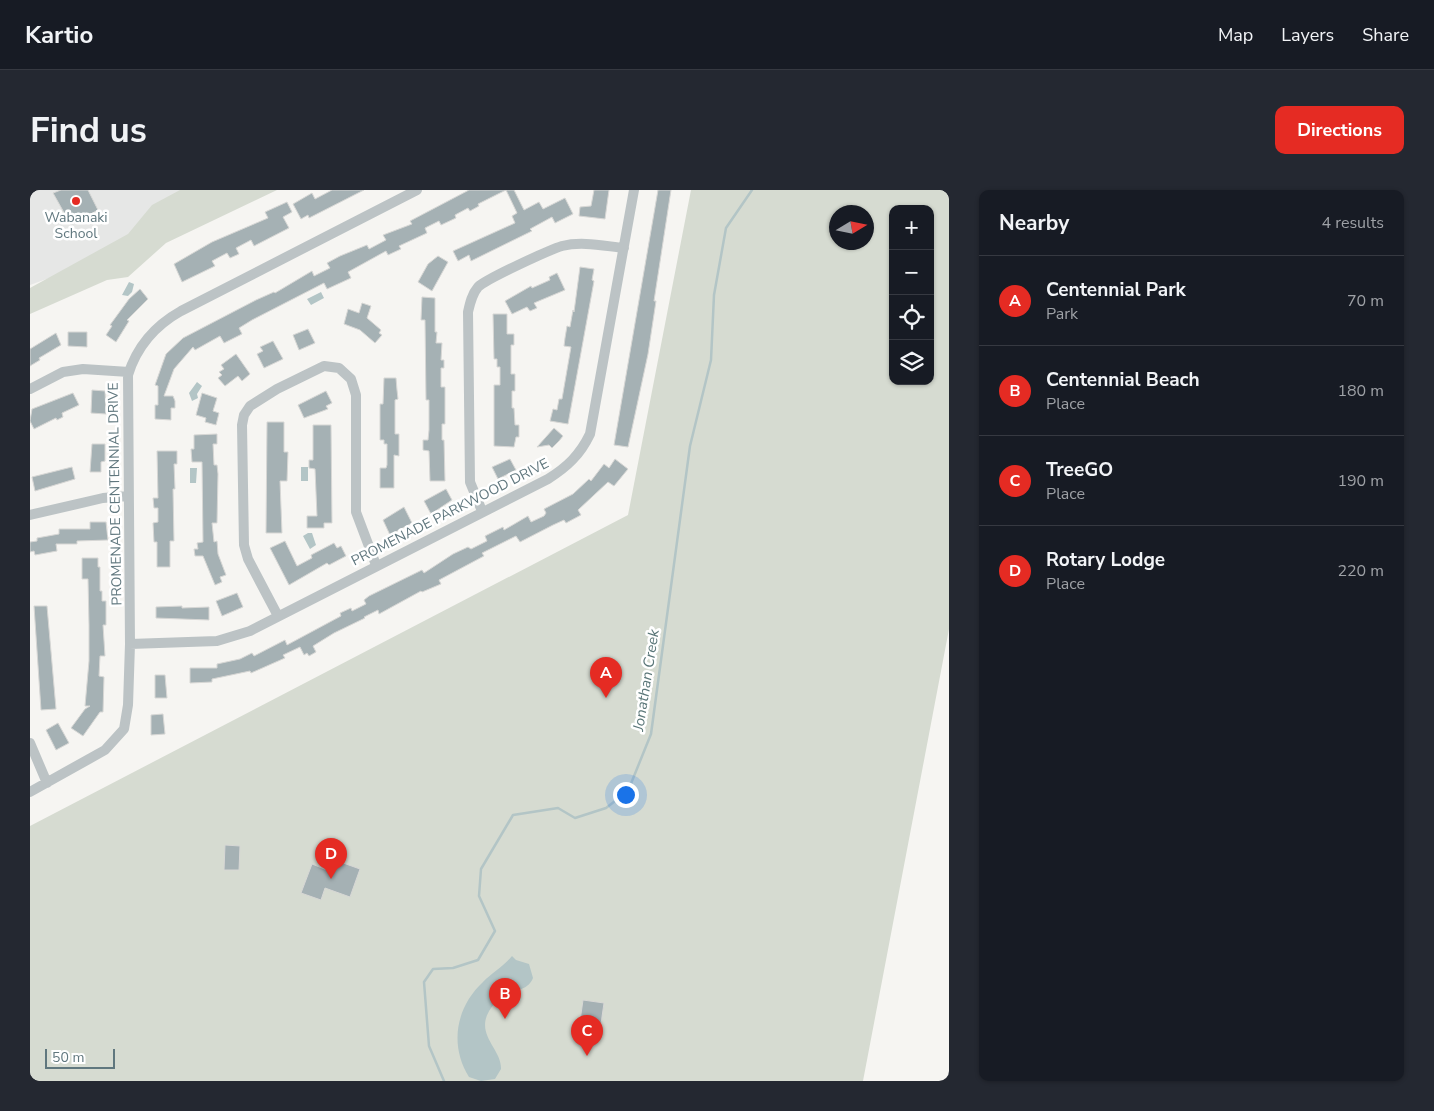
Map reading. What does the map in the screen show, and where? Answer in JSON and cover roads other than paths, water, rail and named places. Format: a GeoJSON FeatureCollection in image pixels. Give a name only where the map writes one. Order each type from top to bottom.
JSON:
{"type":"FeatureCollection","features":[{"type":"Feature","properties":{"kind":"street","name":"PROMENADE CENTENNIAL DRIVE"},"geometry":{"type":"LineString","coordinates":[[30,792],[105,750],[124,729],[128,705],[130,644],[129,372],[149,334],[171,317],[418,190]]}},
{"type":"Feature","properties":{"kind":"street","name":"PROMENADE PARKWOOD DRIVE"},"geometry":{"type":"LineString","coordinates":[[130,644],[217,641],[250,631],[376,565],[548,479],[566,468],[582,450],[590,434],[634,190]]}},
{"type":"Feature","properties":{"kind":"street"},"geometry":{"type":"LineString","coordinates":[[482,511],[470,482],[468,312],[471,300],[479,286],[512,268],[562,246],[581,244],[624,248]]}},
{"type":"Feature","properties":{"kind":"street"},"geometry":{"type":"LineString","coordinates":[[278,616],[248,559],[244,546],[242,425],[244,415],[250,406],[324,366],[339,368],[352,379],[356,396],[356,512],[376,565]]}},
{"type":"Feature","properties":{"kind":"street"},"geometry":{"type":"LineString","coordinates":[[30,388],[63,372],[82,369],[129,372]]}},
{"type":"Feature","properties":{"kind":"street"},"geometry":{"type":"LineString","coordinates":[[30,515],[103,498],[128,496]]}},
{"type":"Feature","properties":{"kind":"street"},"geometry":{"type":"LineString","coordinates":[[30,743],[47,783]]}},
{"type":"Feature","properties":{"kind":"waterway","name":"Jonathan Creek"},"geometry":{"type":"LineString","coordinates":[[444,1081],[429,1046],[424,982],[433,969],[453,968],[478,960],[495,931],[479,896],[481,869],[513,815],[558,808],[575,818],[606,808],[628,791],[651,734],[690,446],[711,360],[714,295],[726,228],[752,190]]}},
{"type":"Feature","properties":{"kind":"place","name":"Wabanaki School"},"geometry":{"type":"Point","coordinates":[76,201]}},
{"type":"Feature","properties":{"kind":"place","name":"Centennial Park"},"geometry":{"type":"Point","coordinates":[606,698]}},
{"type":"Feature","properties":{"kind":"place","name":"Rotary Lodge"},"geometry":{"type":"Point","coordinates":[331,879]}},
{"type":"Feature","properties":{"kind":"place","name":"Centennial Beach"},"geometry":{"type":"Point","coordinates":[505,1019]}},
{"type":"Feature","properties":{"kind":"place","name":"TreeGO"},"geometry":{"type":"Point","coordinates":[587,1056]}}]}
